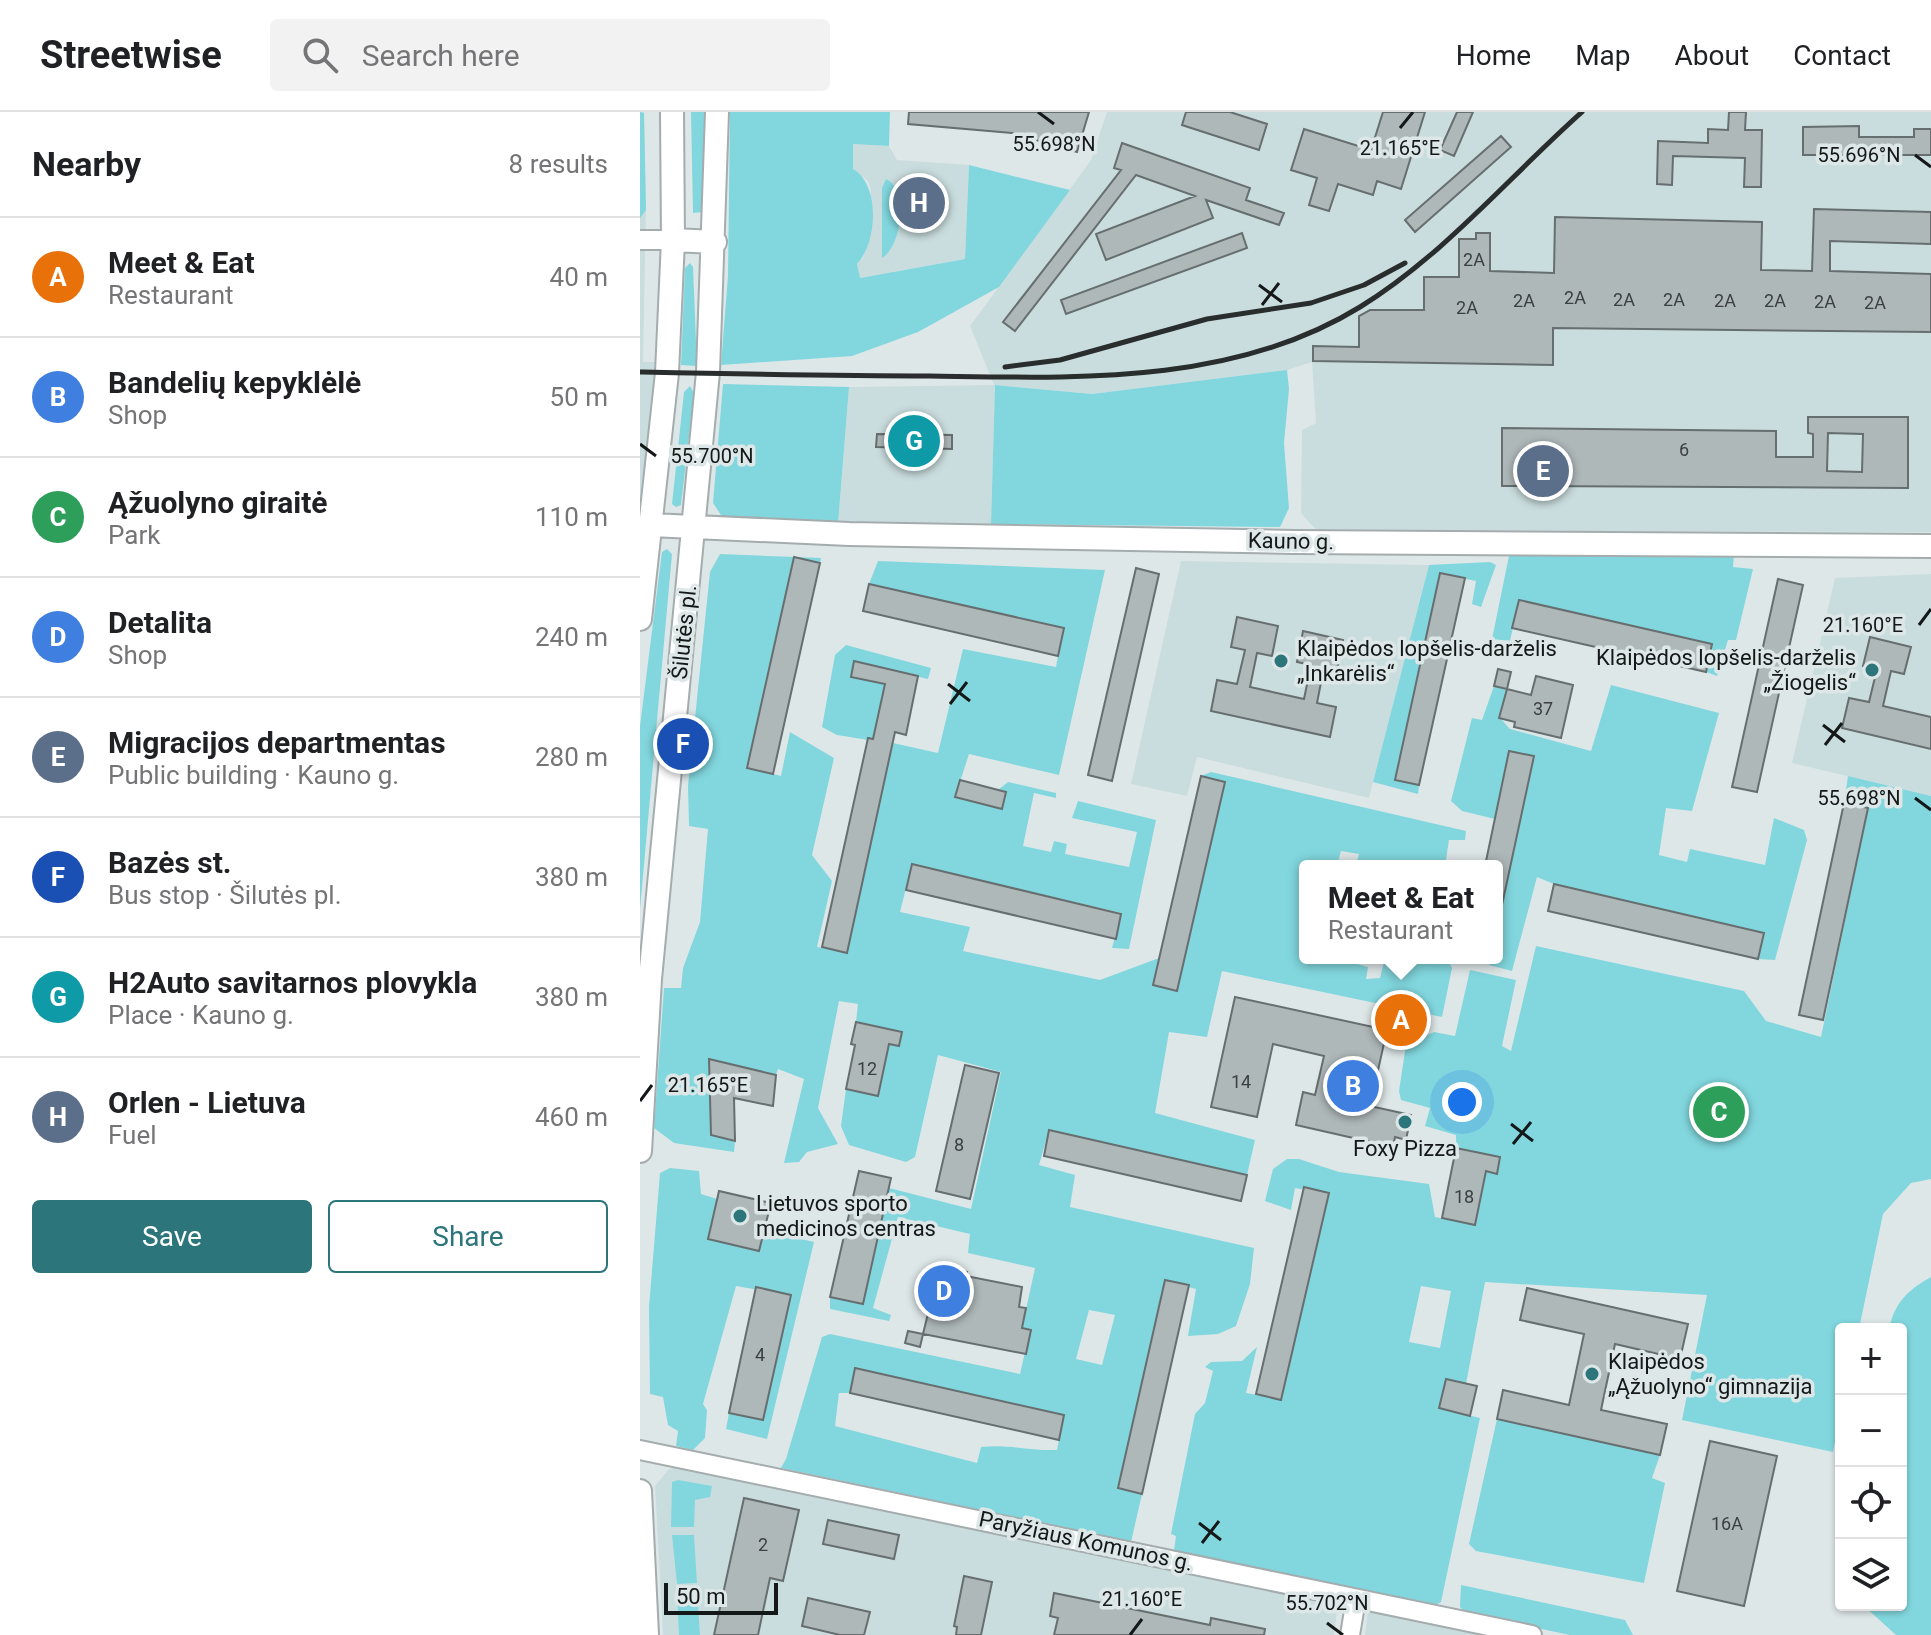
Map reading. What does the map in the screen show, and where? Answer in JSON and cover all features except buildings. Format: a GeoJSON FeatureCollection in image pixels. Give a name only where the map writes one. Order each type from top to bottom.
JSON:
{"type":"FeatureCollection","features":[{"type":"Feature","properties":{"kind":"main road","name":"Šilutės pl."},"geometry":{"type":"LineString","coordinates":[[640,619],[667,373],[673,240],[672,112]]}},
{"type":"Feature","properties":{"kind":"main road","name":"Šilutės pl."},"geometry":{"type":"LineString","coordinates":[[640,1151],[650,979],[708,372],[715,242],[717,112]]}},
{"type":"Feature","properties":{"kind":"main road"},"geometry":{"type":"LineString","coordinates":[[673,240],[715,242]]}},
{"type":"Feature","properties":{"kind":"main road","name":"Kauno g."},"geometry":{"type":"LineString","coordinates":[[651,525],[1294,542],[1931,546]]}},
{"type":"Feature","properties":{"kind":"main road"},"geometry":{"type":"LineString","coordinates":[[640,1491],[647,1635]]}},
{"type":"Feature","properties":{"kind":"street"},"geometry":{"type":"LineString","coordinates":[[640,240],[673,240]]}},
{"type":"Feature","properties":{"kind":"street","name":"Paryžiaus Komunos g."},"geometry":{"type":"LineString","coordinates":[[640,1450],[1532,1635]]}},
{"type":"Feature","properties":{"kind":"street"},"geometry":{"type":"LineString","coordinates":[[1350,1635],[1356,1599]]}},
{"type":"Feature","properties":{"kind":"shaded area"},"geometry":{"type":"Polygon","coordinates":[[[640,112],[644,112],[646,210],[643,362],[657,362],[640,545],[640,112]]]}},
{"type":"Feature","properties":{"kind":"shaded area"},"geometry":{"type":"Polygon","coordinates":[[[640,112],[644,113],[646,210],[640,218],[640,112]]]}},
{"type":"Feature","properties":{"kind":"shaded area"},"geometry":{"type":"Polygon","coordinates":[[[691,112],[704,112],[704,212],[693,213],[691,112]]]}},
{"type":"Feature","properties":{"kind":"shaded area"},"geometry":{"type":"Polygon","coordinates":[[[730,112],[890,112],[889,146],[853,144],[853,169],[868,188],[873,215],[869,243],[857,264],[860,278],[965,259],[969,165],[1070,190],[999,287],[918,332],[852,356],[721,365],[728,276],[730,112]]]}},
{"type":"Feature","properties":{"kind":"shaded area"},"geometry":{"type":"Polygon","coordinates":[[[1107,112],[1931,112],[1931,532],[1316,530],[1301,513],[1302,430],[1316,423],[1312,362],[1287,370],[1092,394],[995,385],[991,524],[838,524],[849,387],[994,385],[970,326],[1091,160],[1107,112]]]}},
{"type":"Feature","properties":{"kind":"shaded area"},"geometry":{"type":"Polygon","coordinates":[[[853,144],[889,146],[897,160],[969,165],[965,259],[859,278],[857,264],[863,258],[871,191],[868,181],[853,169],[853,144]]]}},
{"type":"Feature","properties":{"kind":"shaded area"},"geometry":{"type":"Polygon","coordinates":[[[886,179],[898,194],[900,218],[894,242],[882,258],[882,188],[886,179]]]}},
{"type":"Feature","properties":{"kind":"shaded area"},"geometry":{"type":"Polygon","coordinates":[[[690,263],[693,267],[697,366],[681,365],[685,268],[690,263]]]}},
{"type":"Feature","properties":{"kind":"shaded area"},"geometry":{"type":"Polygon","coordinates":[[[1287,370],[1289,389],[1284,443],[1289,508],[1280,527],[991,524],[995,385],[1092,394],[1287,370]]]}},
{"type":"Feature","properties":{"kind":"shaded area"},"geometry":{"type":"Polygon","coordinates":[[[723,384],[849,387],[838,524],[723,518],[713,503],[723,384]]]}},
{"type":"Feature","properties":{"kind":"shaded area"},"geometry":{"type":"Polygon","coordinates":[[[690,386],[694,393],[681,505],[676,507],[672,504],[684,392],[690,386]]]}},
{"type":"Feature","properties":{"kind":"shaded area"},"geometry":{"type":"Polygon","coordinates":[[[667,549],[672,554],[640,909],[640,726],[662,552],[667,549]]]}},
{"type":"Feature","properties":{"kind":"shaded area"},"geometry":{"type":"Polygon","coordinates":[[[1510,551],[1734,554],[1733,567],[1753,569],[1736,640],[1728,640],[1717,676],[1706,672],[1712,644],[1519,600],[1510,641],[1492,639],[1510,551]]]}},
{"type":"Feature","properties":{"kind":"shaded area"},"geometry":{"type":"Polygon","coordinates":[[[720,554],[821,558],[820,563],[794,557],[747,767],[781,776],[790,732],[834,758],[812,855],[832,881],[817,947],[847,952],[893,744],[837,735],[822,727],[835,655],[846,645],[931,668],[928,679],[887,670],[876,728],[895,732],[893,743],[938,753],[963,649],[1056,667],[1063,628],[869,584],[878,561],[1105,570],[1059,775],[969,754],[955,797],[1002,809],[1006,792],[998,790],[1008,782],[1056,793],[1056,798],[1034,793],[1023,846],[1051,852],[1054,841],[1067,844],[1065,854],[1129,867],[1137,832],[1072,818],[1078,801],[1156,820],[1129,949],[1112,948],[1121,913],[912,864],[900,912],[970,927],[963,951],[1100,980],[1159,958],[1153,985],[1177,991],[1225,782],[1201,776],[1211,772],[1466,831],[1465,840],[1449,840],[1446,860],[1358,860],[1359,854],[1341,851],[1339,860],[1299,860],[1299,964],[1357,964],[1368,967],[1366,979],[1380,978],[1384,964],[1450,964],[1452,968],[1442,1017],[1222,971],[1207,1037],[1169,1032],[1155,1113],[1255,1140],[1247,1175],[1049,1130],[1039,1165],[1075,1175],[1070,1207],[1254,1248],[1250,1284],[1236,1326],[1218,1334],[1188,1336],[1196,1289],[1165,1281],[1118,1488],[1142,1494],[1131,1542],[781,1468],[822,1337],[830,1334],[1020,1374],[1030,1330],[1022,1328],[1035,1268],[968,1253],[970,1234],[898,1217],[873,1308],[891,1315],[889,1321],[830,1309],[830,1297],[863,1304],[889,1188],[971,1209],[1001,1072],[938,1055],[915,1157],[906,1162],[849,1145],[841,1126],[846,1089],[878,1096],[889,1044],[898,1046],[901,1032],[856,1022],[858,1004],[839,1001],[818,1108],[838,1144],[807,1152],[799,1162],[784,1163],[804,1079],[778,1069],[776,1075],[710,1059],[711,1135],[735,1141],[734,1152],[674,1143],[654,1128],[664,988],[681,988],[683,968],[700,922],[708,829],[689,826],[688,786],[710,572],[720,554]],[[1089,1310],[1076,1359],[1102,1365],[1115,1315],[1089,1310]],[[856,1368],[850,1393],[839,1393],[835,1426],[977,1463],[981,1447],[1057,1450],[1064,1415],[856,1368]]]}},
{"type":"Feature","properties":{"kind":"shaded area","name":"Klaipėdos lopšelis-darželis „Inkarėlis“"},"geometry":{"type":"Polygon","coordinates":[[[1181,561],[1429,565],[1369,798],[1197,757],[1187,796],[1131,784],[1181,561]]]}},
{"type":"Feature","properties":{"kind":"shaded area"},"geometry":{"type":"Polygon","coordinates":[[[1490,562],[1496,565],[1481,607],[1472,604],[1476,581],[1440,574],[1395,780],[1419,785],[1418,794],[1373,782],[1429,565],[1490,562]]]}},
{"type":"Feature","properties":{"kind":"shaded area","name":"Klaipėdos lopšelis-darželis „Žiogelis“"},"geometry":{"type":"Polygon","coordinates":[[[1931,574],[1931,796],[1792,763],[1835,578],[1931,574]]]}},
{"type":"Feature","properties":{"kind":"shaded area"},"geometry":{"type":"Polygon","coordinates":[[[1611,685],[1719,713],[1692,811],[1666,808],[1659,855],[1687,862],[1690,849],[1765,865],[1774,818],[1804,830],[1807,840],[1775,960],[1758,959],[1764,933],[1554,884],[1537,877],[1512,971],[1489,965],[1503,964],[1503,902],[1534,756],[1509,751],[1495,819],[1462,811],[1451,801],[1472,718],[1482,720],[1494,686],[1507,689],[1500,718],[1510,729],[1591,751],[1611,685]]]}},
{"type":"Feature","properties":{"kind":"shaded area"},"geometry":{"type":"Polygon","coordinates":[[[1848,776],[1931,796],[1931,1179],[1911,1183],[1883,1214],[1860,1323],[1835,1323],[1833,1452],[1682,1420],[1707,1295],[1485,1282],[1466,1384],[1439,1408],[1480,1418],[1441,1602],[1434,1606],[1174,1551],[1176,1536],[1171,1534],[1195,1414],[1205,1403],[1213,1371],[1205,1367],[1211,1362],[1242,1361],[1257,1347],[1246,1393],[1281,1399],[1329,1194],[1295,1188],[1291,1210],[1265,1201],[1273,1169],[1287,1159],[1299,1159],[1339,1172],[1429,1184],[1435,1217],[1475,1225],[1486,1171],[1497,1173],[1500,1157],[1456,1148],[1456,1135],[1425,1126],[1430,1108],[1401,1100],[1399,1091],[1406,1045],[1434,1032],[1455,1036],[1470,970],[1516,980],[1502,1046],[1511,1051],[1536,946],[1744,991],[1766,1021],[1821,1037],[1868,809],[1844,803],[1848,776]],[[1421,1286],[1409,1342],[1440,1348],[1451,1291],[1421,1286]]]}},
{"type":"Feature","properties":{"kind":"shaded area"},"geometry":{"type":"Polygon","coordinates":[[[670,1168],[699,1171],[701,1194],[717,1199],[709,1239],[759,1251],[764,1230],[814,1242],[767,1439],[726,1429],[729,1413],[763,1420],[791,1296],[736,1286],[703,1404],[707,1410],[705,1438],[693,1450],[676,1446],[678,1431],[668,1425],[663,1397],[650,1394],[649,1307],[660,1173],[670,1168]]]}},
{"type":"Feature","properties":{"kind":"shaded area"},"geometry":{"type":"Polygon","coordinates":[[[1931,1277],[1931,1635],[1896,1635],[1870,1611],[1907,1611],[1907,1323],[1891,1323],[1904,1298],[1931,1277]]]}},
{"type":"Feature","properties":{"kind":"shaded area"},"geometry":{"type":"Polygon","coordinates":[[[1497,1419],[1660,1455],[1652,1478],[1665,1483],[1644,1583],[1476,1551],[1469,1544],[1497,1419]]]}},
{"type":"Feature","properties":{"kind":"shaded area"},"geometry":{"type":"Polygon","coordinates":[[[683,1464],[1319,1598],[1337,1611],[1334,1635],[663,1635],[655,1486],[668,1470],[683,1464]]]}},
{"type":"Feature","properties":{"kind":"shaded area"},"geometry":{"type":"Polygon","coordinates":[[[678,1480],[712,1486],[710,1497],[695,1500],[694,1527],[671,1527],[672,1482],[678,1480]]]}},
{"type":"Feature","properties":{"kind":"shaded area"},"geometry":{"type":"Polygon","coordinates":[[[672,1535],[694,1535],[697,1583],[677,1584],[672,1535]]]}},
{"type":"Feature","properties":{"kind":"shaded area"},"geometry":{"type":"Polygon","coordinates":[[[1461,1585],[1625,1620],[1633,1635],[1570,1635],[1466,1613],[1460,1607],[1461,1585]]]}},
{"type":"Feature","properties":{"kind":"shaded area"},"geometry":{"type":"Polygon","coordinates":[[[697,1590],[700,1635],[679,1635],[677,1592],[697,1590]]]}},
{"type":"Feature","properties":{"kind":"shaded area"},"geometry":{"type":"Polygon","coordinates":[[[1368,1611],[1482,1635],[1365,1635],[1368,1611]]]}},
{"type":"Feature","properties":{"kind":"railway"},"geometry":{"type":"LineString","coordinates":[[640,372],[1096,376],[1206,364],[1259,351],[1311,333],[1390,287],[1475,215],[1582,112]]}},
{"type":"Feature","properties":{"kind":"railway"},"geometry":{"type":"LineString","coordinates":[[1005,367],[1060,360],[1207,319],[1311,303],[1364,285],[1405,263]]}},
{"type":"Feature","properties":{"kind":"place","name":"Orlen - Lietuva"},"geometry":{"type":"Point","coordinates":[919,203]}},
{"type":"Feature","properties":{"kind":"place","name":"H2Auto savitarnos plovykla"},"geometry":{"type":"Point","coordinates":[914,441]}},
{"type":"Feature","properties":{"kind":"place","name":"Migracijos departmentas"},"geometry":{"type":"Point","coordinates":[1543,471]}},
{"type":"Feature","properties":{"kind":"place","name":"Klaipėdos lopšelis-darželis „Inkarėlis“"},"geometry":{"type":"Point","coordinates":[1281,661]}},
{"type":"Feature","properties":{"kind":"place","name":"Klaipėdos lopšelis-darželis „Žiogelis“"},"geometry":{"type":"Point","coordinates":[1872,670]}},
{"type":"Feature","properties":{"kind":"place","name":"Bazės st."},"geometry":{"type":"Point","coordinates":[683,744]}},
{"type":"Feature","properties":{"kind":"place","name":"Meet & Eat"},"geometry":{"type":"Point","coordinates":[1401,1020]}},
{"type":"Feature","properties":{"kind":"place","name":"Bandelių kepyklėlė"},"geometry":{"type":"Point","coordinates":[1353,1086]}},
{"type":"Feature","properties":{"kind":"place","name":"Ąžuolyno giraitė"},"geometry":{"type":"Point","coordinates":[1719,1112]}},
{"type":"Feature","properties":{"kind":"place","name":"Foxy Pizza"},"geometry":{"type":"Point","coordinates":[1405,1122]}},
{"type":"Feature","properties":{"kind":"place","name":"Lietuvos sporto medicinos centras"},"geometry":{"type":"Point","coordinates":[740,1216]}},
{"type":"Feature","properties":{"kind":"place","name":"Detalita"},"geometry":{"type":"Point","coordinates":[944,1291]}},
{"type":"Feature","properties":{"kind":"place","name":"Klaipėdos „Ąžuolyno“ gimnazija"},"geometry":{"type":"Point","coordinates":[1592,1374]}}]}
